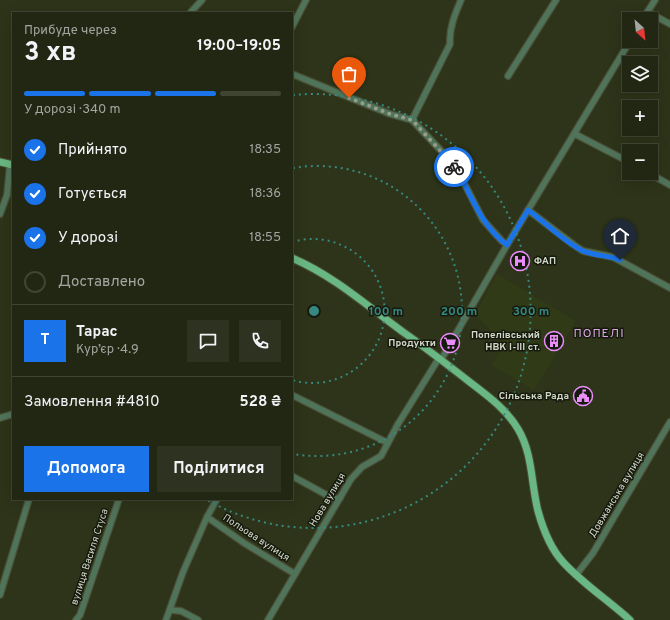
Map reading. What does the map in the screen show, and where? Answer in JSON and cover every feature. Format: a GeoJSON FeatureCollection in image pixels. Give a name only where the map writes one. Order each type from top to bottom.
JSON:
{"type":"FeatureCollection","features":[{"type":"Feature","properties":{"kind":"main road"},"geometry":{"type":"LineString","coordinates":[[0,162],[12,164]]}},
{"type":"Feature","properties":{"kind":"main road"},"geometry":{"type":"LineString","coordinates":[[293,258],[328,276],[440,359],[500,407],[518,428],[528,454],[541,523],[552,548],[576,575],[630,620]]}},
{"type":"Feature","properties":{"kind":"street"},"geometry":{"type":"LineString","coordinates":[[191,12],[202,0]]}},
{"type":"Feature","properties":{"kind":"street"},"geometry":{"type":"LineString","coordinates":[[293,25],[306,0]]}},
{"type":"Feature","properties":{"kind":"street"},"geometry":{"type":"LineString","coordinates":[[412,120],[450,44],[449,36],[454,16],[461,0]]}},
{"type":"Feature","properties":{"kind":"street"},"geometry":{"type":"LineString","coordinates":[[508,76],[556,0]]}},
{"type":"Feature","properties":{"kind":"street"},"geometry":{"type":"LineString","coordinates":[[648,12],[655,0]]}},
{"type":"Feature","properties":{"kind":"street"},"geometry":{"type":"LineString","coordinates":[[658,17],[670,24]]}},
{"type":"Feature","properties":{"kind":"street","name":"Нова вулиця"},"geometry":{"type":"LineString","coordinates":[[268,620],[356,472],[382,456],[402,418],[440,359],[626,48]]}},
{"type":"Feature","properties":{"kind":"street"},"geometry":{"type":"LineString","coordinates":[[293,74],[390,114],[412,120],[459,173],[483,220],[507,245]]}},
{"type":"Feature","properties":{"kind":"street"},"geometry":{"type":"LineString","coordinates":[[575,134],[622,158]]}},
{"type":"Feature","properties":{"kind":"street"},"geometry":{"type":"LineString","coordinates":[[0,214],[7,195],[12,164]]}},
{"type":"Feature","properties":{"kind":"street"},"geometry":{"type":"LineString","coordinates":[[658,178],[670,185]]}},
{"type":"Feature","properties":{"kind":"street"},"geometry":{"type":"LineString","coordinates":[[528,210],[574,246],[583,251],[613,257],[670,288]]}},
{"type":"Feature","properties":{"kind":"street"},"geometry":{"type":"LineString","coordinates":[[293,396],[388,443]]}},
{"type":"Feature","properties":{"kind":"street"},"geometry":{"type":"LineString","coordinates":[[0,418],[12,414]]}},
{"type":"Feature","properties":{"kind":"street","name":"Довжанська вулиця"},"geometry":{"type":"LineString","coordinates":[[576,575],[593,553],[670,422]]}},
{"type":"Feature","properties":{"kind":"street"},"geometry":{"type":"LineString","coordinates":[[293,477],[334,499],[340,498]]}},
{"type":"Feature","properties":{"kind":"street"},"geometry":{"type":"LineString","coordinates":[[0,596],[30,500]]}},
{"type":"Feature","properties":{"kind":"street","name":"вулиця Василя Стуса"},"geometry":{"type":"LineString","coordinates":[[76,620],[80,615],[119,500]]}},
{"type":"Feature","properties":{"kind":"street","name":"Польова вулиця"},"geometry":{"type":"LineString","coordinates":[[166,620],[183,572],[207,517],[216,500]]}},
{"type":"Feature","properties":{"kind":"street","name":"Польова вулиця"},"geometry":{"type":"LineString","coordinates":[[207,517],[244,543],[295,574]]}},
{"type":"Feature","properties":{"kind":"street"},"geometry":{"type":"LineString","coordinates":[[170,610],[181,611],[198,620]]}},
{"type":"Feature","properties":{"kind":"shaded area"},"geometry":{"type":"Polygon","coordinates":[[[497,274],[576,321],[534,390],[491,365],[505,343],[475,315],[497,274]]]}},
{"type":"Feature","properties":{"kind":"way so far"},"geometry":{"type":"LineString","coordinates":[[349,98],[390,114],[412,120],[454,167]]}},
{"type":"Feature","properties":{"kind":"place","name":"ФАП"},"geometry":{"type":"Point","coordinates":[520,261]}},
{"type":"Feature","properties":{"kind":"place","name":"Попелівський НВК І-ІІІ ст."},"geometry":{"type":"Point","coordinates":[554,341]}},
{"type":"Feature","properties":{"kind":"place","name":"Продукти"},"geometry":{"type":"Point","coordinates":[450,343]}},
{"type":"Feature","properties":{"kind":"place","name":"Сільська Рада"},"geometry":{"type":"Point","coordinates":[583,396]}},
{"type":"Feature","properties":{"kind":"district","name":"ПОПЕЛІ"},"geometry":{"type":"Point","coordinates":[599,334]}},
{"type":"Feature","properties":{"kind":"route"},"geometry":{"type":"LineString","coordinates":[[454,167],[459,173],[483,220],[507,245],[528,210],[574,246],[583,251],[613,257],[620,260]]}}]}
